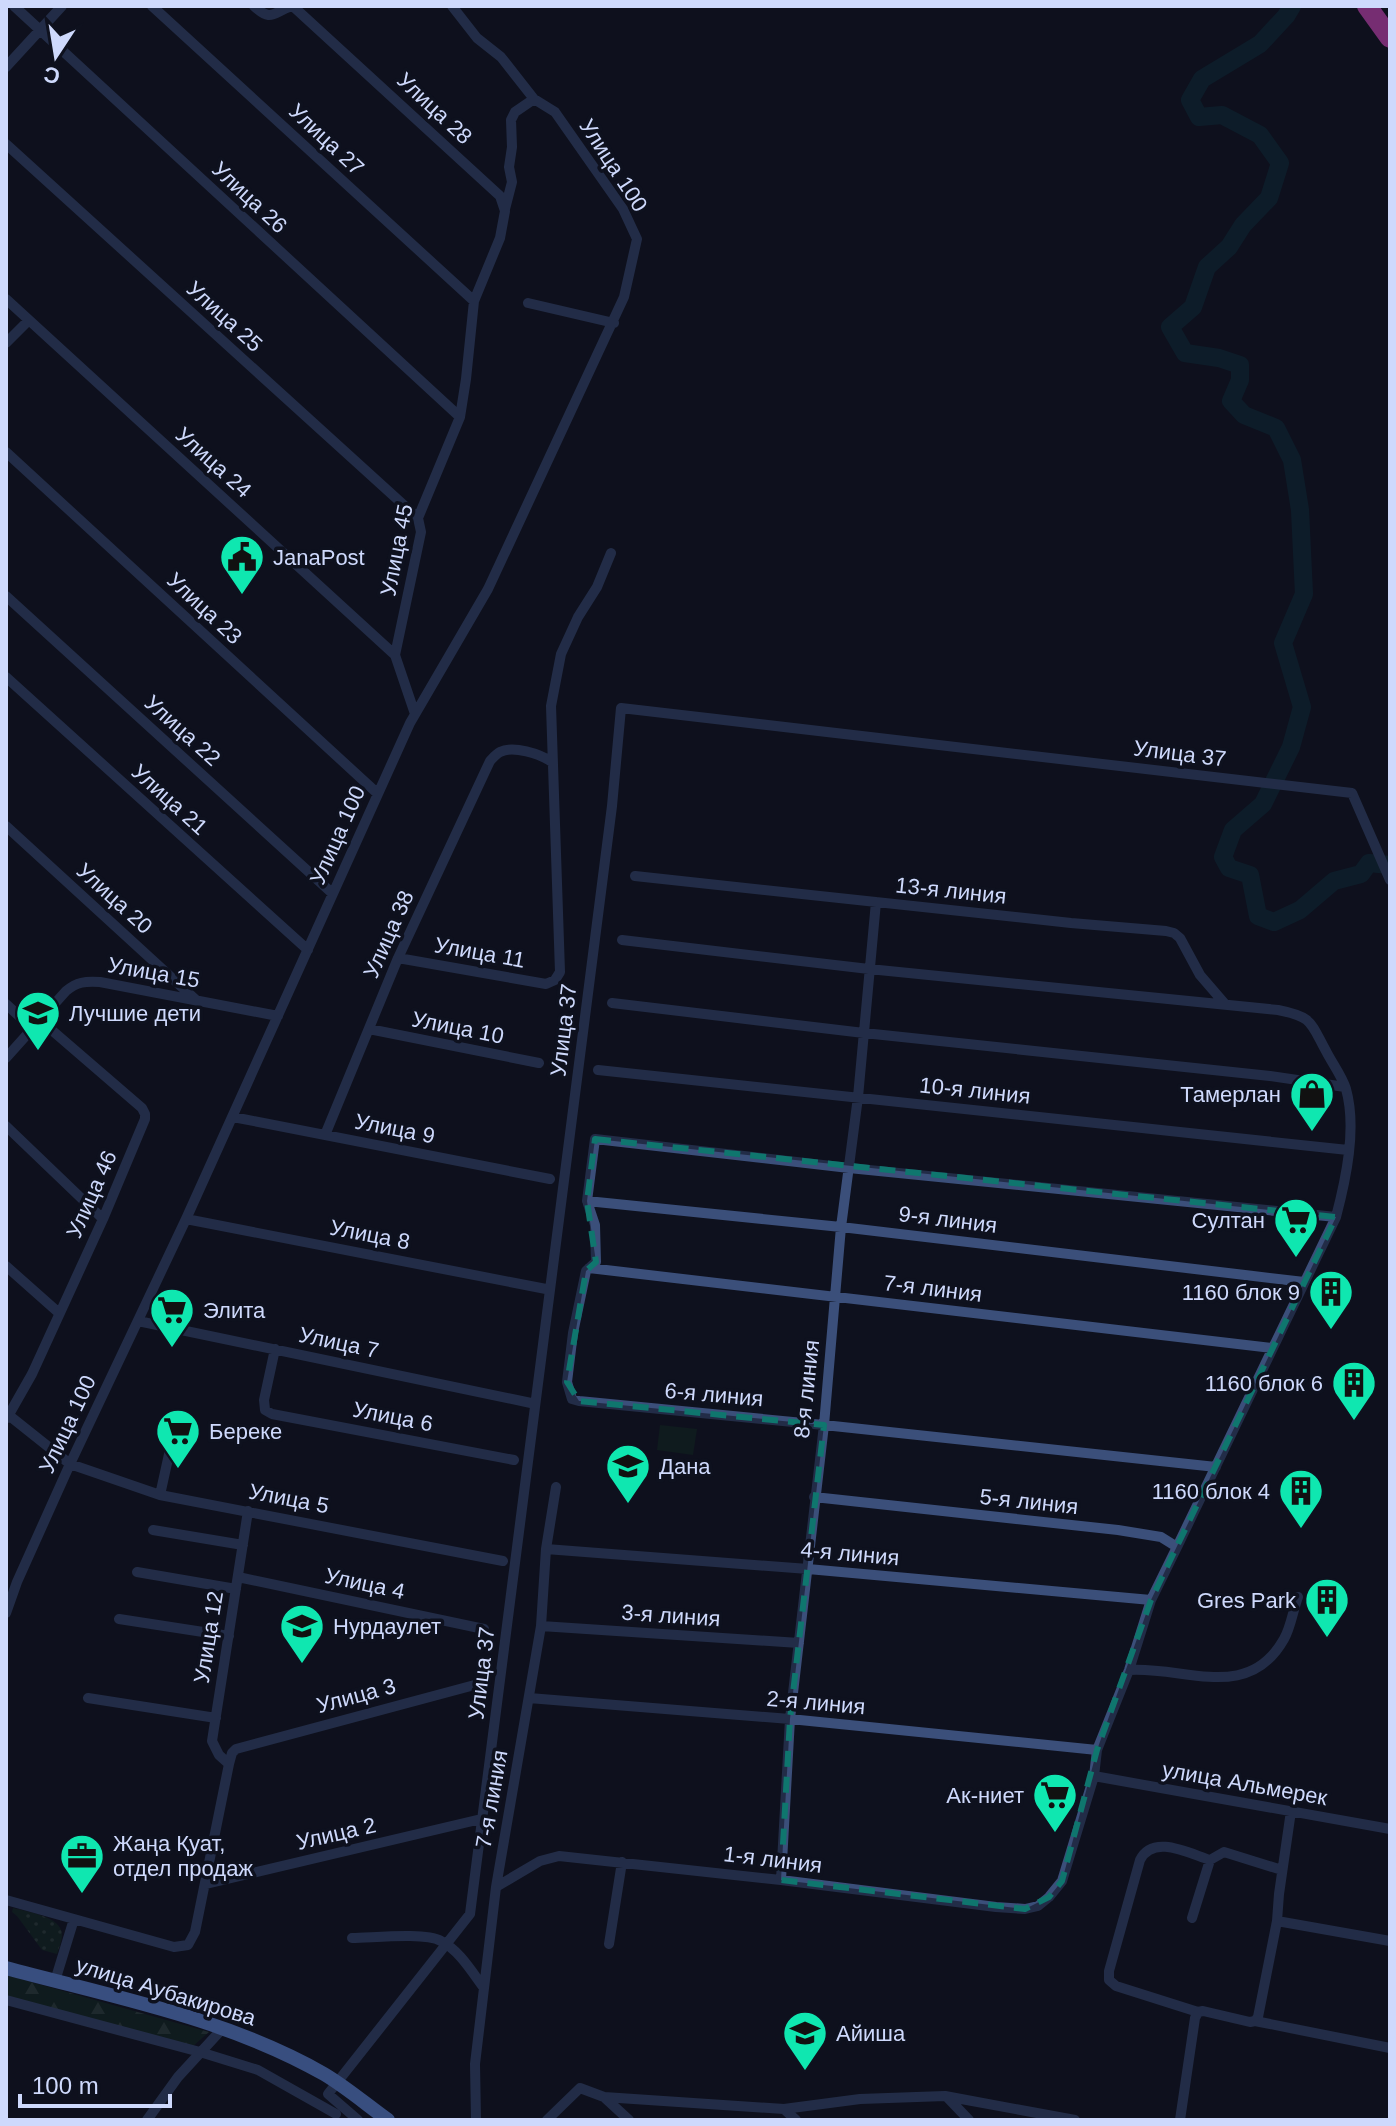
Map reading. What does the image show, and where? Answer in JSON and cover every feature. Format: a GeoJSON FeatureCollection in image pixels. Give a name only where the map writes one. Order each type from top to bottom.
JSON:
{"type":"FeatureCollection","features":[{"type":"Feature","properties":{"kind":"highway"},"geometry":{"type":"LineString","coordinates":[[1367,6],[1390,38]]}},
{"type":"Feature","properties":{"kind":"main road","name":"улица Аубакирова"},"geometry":{"type":"LineString","coordinates":[[6,1968],[196,2019],[264,2044],[313,2068],[388,2120]]}},
{"type":"Feature","properties":{"kind":"street","name":"Улица 26"},"geometry":{"type":"LineString","coordinates":[[14,6],[460,417]]}},
{"type":"Feature","properties":{"kind":"street"},"geometry":{"type":"LineString","coordinates":[[6,67],[62,6]]}},
{"type":"Feature","properties":{"kind":"street","name":"Улица 27"},"geometry":{"type":"LineString","coordinates":[[152,6],[474,301]]}},
{"type":"Feature","properties":{"kind":"street","name":"Улица 28"},"geometry":{"type":"LineString","coordinates":[[254,6],[265,16],[271,17],[292,6],[500,196],[505,211]]}},
{"type":"Feature","properties":{"kind":"street","name":"Улица 100"},"geometry":{"type":"LineString","coordinates":[[6,1613],[70,1464],[233,1117],[377,793],[415,714],[488,589],[624,297],[637,239],[623,209],[555,112],[534,99],[501,57],[477,38],[452,6]]}},
{"type":"Feature","properties":{"kind":"street"},"geometry":{"type":"LineString","coordinates":[[474,301],[500,238],[512,182],[509,167],[511,120],[515,112],[534,99]]}},
{"type":"Feature","properties":{"kind":"street","name":"Улица 25"},"geometry":{"type":"LineString","coordinates":[[6,144],[418,518]]}},
{"type":"Feature","properties":{"kind":"street","name":"Улица 24"},"geometry":{"type":"LineString","coordinates":[[6,299],[395,655]]}},
{"type":"Feature","properties":{"kind":"street","name":"Улица 45"},"geometry":{"type":"LineString","coordinates":[[395,655],[421,532],[418,518],[460,417],[474,301]]}},
{"type":"Feature","properties":{"kind":"street"},"geometry":{"type":"LineString","coordinates":[[528,303],[614,323]]}},
{"type":"Feature","properties":{"kind":"street"},"geometry":{"type":"LineString","coordinates":[[6,343],[29,320]]}},
{"type":"Feature","properties":{"kind":"street","name":"Улица 23"},"geometry":{"type":"LineString","coordinates":[[6,452],[377,793]]}},
{"type":"Feature","properties":{"kind":"street","name":"Улица 37"},"geometry":{"type":"LineString","coordinates":[[555,980],[560,972],[551,706],[561,654],[578,617],[597,587],[611,553]]}},
{"type":"Feature","properties":{"kind":"street","name":"Улица 22"},"geometry":{"type":"LineString","coordinates":[[6,596],[332,893]]}},
{"type":"Feature","properties":{"kind":"street"},"geometry":{"type":"LineString","coordinates":[[395,655],[415,714]]}},
{"type":"Feature","properties":{"kind":"street","name":"Улица 21"},"geometry":{"type":"LineString","coordinates":[[6,677],[308,950]]}},
{"type":"Feature","properties":{"kind":"street","name":"Улица 37"},"geometry":{"type":"LineString","coordinates":[[358,2120],[328,2094],[470,1914],[612,806],[621,708],[1352,793],[1390,880]]}},
{"type":"Feature","properties":{"kind":"street","name":"Улица 38"},"geometry":{"type":"LineString","coordinates":[[325,1135],[398,958],[490,761],[497,753],[512,749],[552,762]]}},
{"type":"Feature","properties":{"kind":"street","name":"Улица 20"},"geometry":{"type":"LineString","coordinates":[[6,826],[197,1000]]}},
{"type":"Feature","properties":{"kind":"street","name":"13-я линия"},"geometry":{"type":"LineString","coordinates":[[635,876],[1174,933],[1180,938],[1200,975],[1225,1004]]}},
{"type":"Feature","properties":{"kind":"street","name":"8-я линия"},"geometry":{"type":"LineString","coordinates":[[781,1880],[790,1719],[824,1425],[841,1227],[858,1097],[876,902]]}},
{"type":"Feature","properties":{"kind":"street"},"geometry":{"type":"LineString","coordinates":[[622,940],[869,969],[1225,1004],[1296,1013],[1308,1019],[1345,1087],[1352,1119],[1344,1188],[1336,1217],[1151,1600],[1129,1670],[1097,1750],[1094,1776]]}},
{"type":"Feature","properties":{"kind":"street","name":"Улица 11"},"geometry":{"type":"LineString","coordinates":[[398,958],[546,984],[555,980]]}},
{"type":"Feature","properties":{"kind":"street","name":"Улица 15"},"geometry":{"type":"LineString","coordinates":[[6,1058],[66,991],[76,983],[86,981],[278,1016]]}},
{"type":"Feature","properties":{"kind":"street"},"geometry":{"type":"LineString","coordinates":[[612,1003],[1254,1074],[1345,1087]]}},
{"type":"Feature","properties":{"kind":"street"},"geometry":{"type":"LineString","coordinates":[[6,1004],[36,1024]]}},
{"type":"Feature","properties":{"kind":"street","name":"Улица 46"},"geometry":{"type":"LineString","coordinates":[[7,1416],[32,1374],[145,1119],[142,1108],[36,1024]]}},
{"type":"Feature","properties":{"kind":"street","name":"Улица 10"},"geometry":{"type":"LineString","coordinates":[[369,1029],[539,1063]]}},
{"type":"Feature","properties":{"kind":"street","name":"10-я линия"},"geometry":{"type":"LineString","coordinates":[[598,1070],[1348,1150]]}},
{"type":"Feature","properties":{"kind":"street","name":"Улица 9"},"geometry":{"type":"LineString","coordinates":[[233,1117],[550,1179]]}},
{"type":"Feature","properties":{"kind":"street"},"geometry":{"type":"LineString","coordinates":[[6,1126],[103,1219]]}},
{"type":"Feature","properties":{"kind":"street","name":"6-я линия"},"geometry":{"type":"LineString","coordinates":[[849,1168],[595,1139],[587,1201],[595,1225],[596,1262],[586,1271],[573,1333],[567,1382],[572,1399],[1216,1467]]}},
{"type":"Feature","properties":{"kind":"street"},"geometry":{"type":"LineString","coordinates":[[849,1168],[1336,1217]]}},
{"type":"Feature","properties":{"kind":"street","name":"9-я линия"},"geometry":{"type":"LineString","coordinates":[[587,1201],[841,1227],[1304,1282]]}},
{"type":"Feature","properties":{"kind":"street","name":"Улица 8"},"geometry":{"type":"LineString","coordinates":[[186,1219],[546,1289]]}},
{"type":"Feature","properties":{"kind":"street"},"geometry":{"type":"LineString","coordinates":[[6,1266],[59,1313]]}},
{"type":"Feature","properties":{"kind":"street","name":"7-я линия"},"geometry":{"type":"LineString","coordinates":[[589,1268],[1272,1348]]}},
{"type":"Feature","properties":{"kind":"street","name":"Улица 7"},"geometry":{"type":"LineString","coordinates":[[138,1321],[531,1403]]}},
{"type":"Feature","properties":{"kind":"street","name":"Улица 6"},"geometry":{"type":"LineString","coordinates":[[275,1349],[264,1400],[265,1410],[272,1414],[514,1460]]}},
{"type":"Feature","properties":{"kind":"street","name":"Улица 5"},"geometry":{"type":"LineString","coordinates":[[7,1416],[70,1464],[160,1495],[503,1561]]}},
{"type":"Feature","properties":{"kind":"street"},"geometry":{"type":"LineString","coordinates":[[160,1495],[173,1436]]}},
{"type":"Feature","properties":{"kind":"street","name":"7-я линия"},"geometry":{"type":"LineString","coordinates":[[476,2120],[475,2064],[496,1887],[541,1626],[546,1549],[556,1487]]}},
{"type":"Feature","properties":{"kind":"street","name":"5-я линия"},"geometry":{"type":"LineString","coordinates":[[814,1497],[1118,1530],[1161,1537],[1177,1547]]}},
{"type":"Feature","properties":{"kind":"street","name":"Улица 12"},"geometry":{"type":"LineString","coordinates":[[229,1764],[213,1746],[248,1511]]}},
{"type":"Feature","properties":{"kind":"street"},"geometry":{"type":"LineString","coordinates":[[153,1530],[243,1545]]}},
{"type":"Feature","properties":{"kind":"street","name":"4-я линия"},"geometry":{"type":"LineString","coordinates":[[546,1549],[1151,1600]]}},
{"type":"Feature","properties":{"kind":"street"},"geometry":{"type":"LineString","coordinates":[[6,1572],[17,1582]]}},
{"type":"Feature","properties":{"kind":"street","name":"Улица 4"},"geometry":{"type":"LineString","coordinates":[[137,1572],[237,1583],[484,1629]]}},
{"type":"Feature","properties":{"kind":"street"},"geometry":{"type":"LineString","coordinates":[[1129,1670],[1218,1677],[1246,1675],[1265,1662],[1284,1639],[1298,1597]]}},
{"type":"Feature","properties":{"kind":"street"},"geometry":{"type":"LineString","coordinates":[[119,1619],[229,1636]]}},
{"type":"Feature","properties":{"kind":"street","name":"3-я линия"},"geometry":{"type":"LineString","coordinates":[[541,1626],[799,1643]]}},
{"type":"Feature","properties":{"kind":"street","name":"Улица 3"},"geometry":{"type":"LineString","coordinates":[[229,1764],[232,1753],[240,1746],[482,1683]]}},
{"type":"Feature","properties":{"kind":"street"},"geometry":{"type":"LineString","coordinates":[[88,1698],[216,1718]]}},
{"type":"Feature","properties":{"kind":"street","name":"2-я линия"},"geometry":{"type":"LineString","coordinates":[[529,1698],[790,1719],[1097,1750]]}},
{"type":"Feature","properties":{"kind":"street"},"geometry":{"type":"LineString","coordinates":[[6,1900],[174,1947],[188,1945],[195,1932],[206,1884],[229,1764]]}},
{"type":"Feature","properties":{"kind":"street","name":"1-я линия"},"geometry":{"type":"LineString","coordinates":[[496,1887],[540,1861],[559,1856],[1025,1909],[1038,1906],[1062,1881],[1094,1776]]}},
{"type":"Feature","properties":{"kind":"street","name":"улица Альмерек"},"geometry":{"type":"LineString","coordinates":[[1094,1776],[1390,1829]]}},
{"type":"Feature","properties":{"kind":"street"},"geometry":{"type":"LineString","coordinates":[[1255,2021],[1277,1921],[1291,1811]]}},
{"type":"Feature","properties":{"kind":"street","name":"Улица 2"},"geometry":{"type":"LineString","coordinates":[[206,1884],[477,1820]]}},
{"type":"Feature","properties":{"kind":"street"},"geometry":{"type":"LineString","coordinates":[[1210,1860],[1161,1846],[1144,1852],[1109,1980],[1116,1986],[1198,2012],[1390,2048]]}},
{"type":"Feature","properties":{"kind":"street"},"geometry":{"type":"LineString","coordinates":[[1192,1918],[1210,1860],[1224,1852],[1282,1870]]}},
{"type":"Feature","properties":{"kind":"street"},"geometry":{"type":"LineString","coordinates":[[609,1944],[622,1862]]}},
{"type":"Feature","properties":{"kind":"street"},"geometry":{"type":"LineString","coordinates":[[55,1981],[74,1919]]}},
{"type":"Feature","properties":{"kind":"street"},"geometry":{"type":"LineString","coordinates":[[1277,1921],[1390,1941]]}},
{"type":"Feature","properties":{"kind":"street"},"geometry":{"type":"LineString","coordinates":[[352,1938],[425,1937],[442,1941],[466,1964],[484,1988]]}},
{"type":"Feature","properties":{"kind":"street"},"geometry":{"type":"LineString","coordinates":[[6,2000],[258,2070],[334,2117],[351,2093]]}},
{"type":"Feature","properties":{"kind":"street"},"geometry":{"type":"LineString","coordinates":[[1180,2120],[1198,2012]]}},
{"type":"Feature","properties":{"kind":"street"},"geometry":{"type":"LineString","coordinates":[[147,2120],[178,2077],[222,2029]]}},
{"type":"Feature","properties":{"kind":"street"},"geometry":{"type":"LineString","coordinates":[[547,2120],[580,2088],[604,2097],[784,2109],[860,2099],[945,2096],[1075,2120]]}},
{"type":"Feature","properties":{"kind":"street"},"geometry":{"type":"LineString","coordinates":[[945,2096],[969,2120]]}},
{"type":"Feature","properties":{"kind":"street"},"geometry":{"type":"LineString","coordinates":[[604,2097],[629,2120]]}},
{"type":"Feature","properties":{"kind":"street"},"geometry":{"type":"LineString","coordinates":[[784,2109],[796,2120]]}},
{"type":"Feature","properties":{"kind":"highlighted area"},"geometry":{"type":"Polygon","coordinates":[[[595,1139],[1336,1217],[1151,1600],[1097,1750],[1062,1881],[1049,1897],[1025,1909],[781,1880],[790,1719],[824,1425],[579,1401],[567,1382],[586,1271],[596,1262],[587,1201],[595,1139]]]}},
{"type":"Feature","properties":{"kind":"green space"},"geometry":{"type":"Polygon","coordinates":[[[660,1425],[697,1429],[693,1455],[657,1450],[660,1425]]]}},
{"type":"Feature","properties":{"kind":"green space"},"geometry":{"type":"Polygon","coordinates":[[[13,1908],[56,1923],[62,1935],[57,1954],[42,1950],[12,1912],[13,1908]]]}},
{"type":"Feature","properties":{"kind":"green space"},"geometry":{"type":"Polygon","coordinates":[[[6,1975],[209,2032],[192,2047],[6,1997],[6,1975]]]}},
{"type":"Feature","properties":{"kind":"waterway"},"geometry":{"type":"LineString","coordinates":[[1292,6],[1260,44],[1202,79],[1190,100],[1199,117],[1222,115],[1260,135],[1280,163],[1269,198],[1243,225],[1229,247],[1207,267],[1193,307],[1170,327],[1185,353],[1240,365],[1240,380],[1231,401],[1244,415],[1276,428],[1292,460],[1300,510],[1304,594],[1283,643],[1302,707],[1291,747],[1263,804],[1233,830],[1223,857],[1229,868],[1250,875],[1258,916],[1274,922],[1300,910],[1334,881],[1361,874],[1369,863],[1390,865]]}},
{"type":"Feature","properties":{"kind":"place","name":"JanaPost"},"geometry":{"type":"Point","coordinates":[242,596]}},
{"type":"Feature","properties":{"kind":"place","name":"Лучшие дети"},"geometry":{"type":"Point","coordinates":[38,1052]}},
{"type":"Feature","properties":{"kind":"place","name":"Тамерлан"},"geometry":{"type":"Point","coordinates":[1312,1133]}},
{"type":"Feature","properties":{"kind":"place","name":"Султан"},"geometry":{"type":"Point","coordinates":[1296,1259]}},
{"type":"Feature","properties":{"kind":"place","name":"1160 блок 9"},"geometry":{"type":"Point","coordinates":[1331,1331]}},
{"type":"Feature","properties":{"kind":"place","name":"Элита"},"geometry":{"type":"Point","coordinates":[172,1349]}},
{"type":"Feature","properties":{"kind":"place","name":"1160 блок 6"},"geometry":{"type":"Point","coordinates":[1354,1422]}},
{"type":"Feature","properties":{"kind":"place","name":"Береке"},"geometry":{"type":"Point","coordinates":[178,1470]}},
{"type":"Feature","properties":{"kind":"place","name":"Дана"},"geometry":{"type":"Point","coordinates":[628,1505]}},
{"type":"Feature","properties":{"kind":"place","name":"1160 блок 4"},"geometry":{"type":"Point","coordinates":[1301,1530]}},
{"type":"Feature","properties":{"kind":"place","name":"Gres Park"},"geometry":{"type":"Point","coordinates":[1327,1639]}},
{"type":"Feature","properties":{"kind":"place","name":"Нурдаулет"},"geometry":{"type":"Point","coordinates":[302,1665]}},
{"type":"Feature","properties":{"kind":"place","name":"Ак-ниет"},"geometry":{"type":"Point","coordinates":[1055,1834]}},
{"type":"Feature","properties":{"kind":"place","name":"Жаңа Қуат, отдел продаж"},"geometry":{"type":"Point","coordinates":[82,1895]}},
{"type":"Feature","properties":{"kind":"place","name":"Айиша"},"geometry":{"type":"Point","coordinates":[805,2072]}}]}
